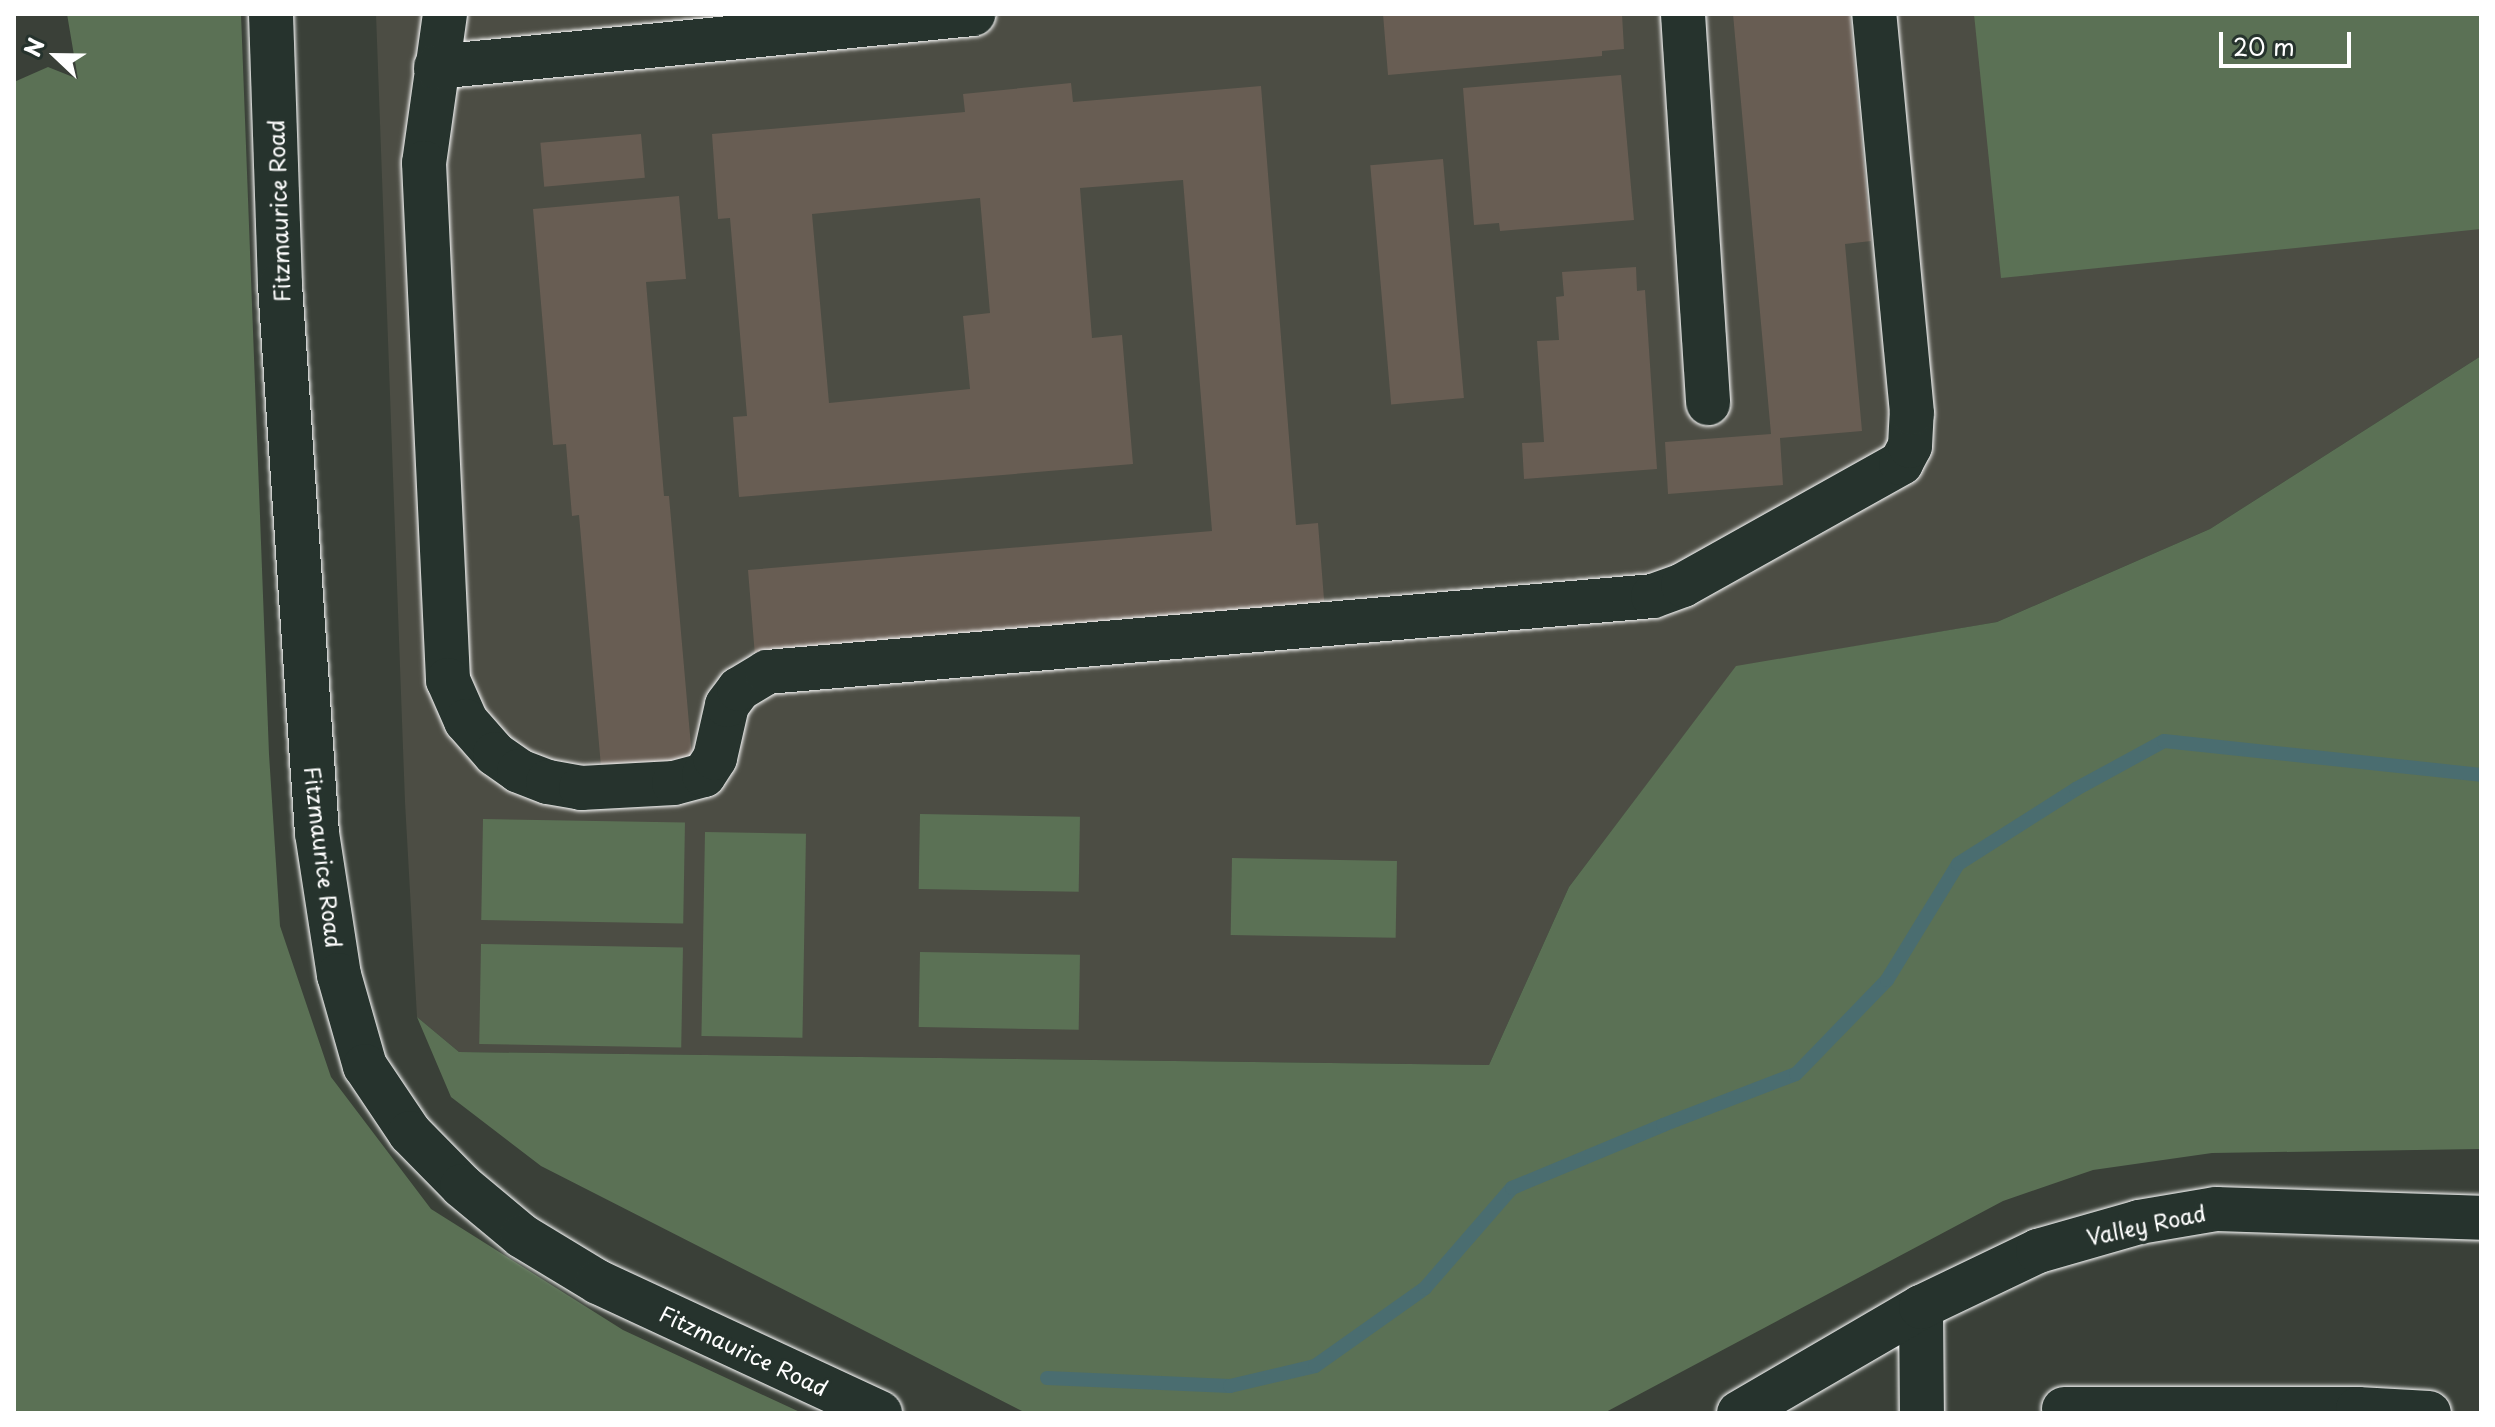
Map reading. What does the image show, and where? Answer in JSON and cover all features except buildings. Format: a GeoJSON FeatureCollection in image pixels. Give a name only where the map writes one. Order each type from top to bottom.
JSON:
{"type":"FeatureCollection","features":[{"type":"Feature","properties":{"kind":"street","name":"Fitzmaurice Road"},"geometry":{"type":"LineString","coordinates":[[271,14],[280,285],[317,833],[339,975],[365,1066],[410,1133],[462,1186],[522,1236],[598,1282],[880,1413]]}},
{"type":"Feature","properties":{"kind":"street"},"geometry":{"type":"LineString","coordinates":[[445,14],[424,163],[448,680],[466,721],[495,754],[519,771],[548,782],[581,788],[674,783],[704,775],[715,758],[727,705],[739,689],[767,672],[1653,596],[1683,585],[1901,463],[1910,446],[1912,413],[1874,14]]}},
{"type":"Feature","properties":{"kind":"street"},"geometry":{"type":"LineString","coordinates":[[436,67],[973,14]]}},
{"type":"Feature","properties":{"kind":"street"},"geometry":{"type":"LineString","coordinates":[[1683,14],[1708,403]]}},
{"type":"Feature","properties":{"kind":"street","name":"Valley Road"},"geometry":{"type":"LineString","coordinates":[[1921,1307],[2038,1251],[2139,1222],[2216,1209],[2443,1214],[2481,1218]]}},
{"type":"Feature","properties":{"kind":"street"},"geometry":{"type":"LineString","coordinates":[[1739,1413],[1921,1307],[1922,1413]]}},
{"type":"Feature","properties":{"kind":"street"},"geometry":{"type":"LineString","coordinates":[[2064,1409],[2429,1413]]}},
{"type":"Feature","properties":{"kind":"shaded area"},"geometry":{"type":"Polygon","coordinates":[[[376,14],[2481,14],[2481,356],[2210,529],[1997,622],[1736,667],[1569,887],[1489,1065],[459,1052],[417,1017],[405,802],[376,14]]]}},
{"type":"Feature","properties":{"kind":"green space"},"geometry":{"type":"Polygon","coordinates":[[[67,14],[241,14],[269,754],[280,926],[331,1077],[431,1209],[623,1330],[802,1413],[14,1413],[14,82],[48,67],[78,79],[67,14]]]}},
{"type":"Feature","properties":{"kind":"green space"},"geometry":{"type":"Polygon","coordinates":[[[1974,14],[2481,14],[2481,229],[2001,278],[1974,14]]]}},
{"type":"Feature","properties":{"kind":"green space"},"geometry":{"type":"Polygon","coordinates":[[[2481,356],[2481,1149],[2212,1153],[2093,1170],[2003,1201],[1604,1413],[1026,1413],[541,1166],[451,1097],[417,1017],[459,1052],[1489,1065],[1569,887],[1736,666],[1997,622],[2210,529],[2481,356]]]}},
{"type":"Feature","properties":{"kind":"green space"},"geometry":{"type":"Polygon","coordinates":[[[920,814],[1080,817],[1079,892],[919,889],[920,814]]]}},
{"type":"Feature","properties":{"kind":"green space"},"geometry":{"type":"Polygon","coordinates":[[[483,819],[685,823],[683,924],[481,920],[483,819]]]}},
{"type":"Feature","properties":{"kind":"green space"},"geometry":{"type":"Polygon","coordinates":[[[705,832],[806,834],[802,1038],[701,1036],[705,832]]]}},
{"type":"Feature","properties":{"kind":"green space"},"geometry":{"type":"Polygon","coordinates":[[[1232,858],[1397,861],[1396,938],[1231,935],[1232,858]]]}},
{"type":"Feature","properties":{"kind":"green space"},"geometry":{"type":"Polygon","coordinates":[[[481,944],[683,948],[681,1048],[479,1044],[481,944]]]}},
{"type":"Feature","properties":{"kind":"green space"},"geometry":{"type":"Polygon","coordinates":[[[920,952],[1080,955],[1079,1030],[919,1027],[920,952]]]}},
{"type":"Feature","properties":{"kind":"waterway"},"geometry":{"type":"LineString","coordinates":[[1047,1378],[1230,1386],[1315,1366],[1425,1288],[1512,1188],[1796,1074],[1887,980],[1958,864],[2076,789],[2164,741],[2481,775]]}}]}
